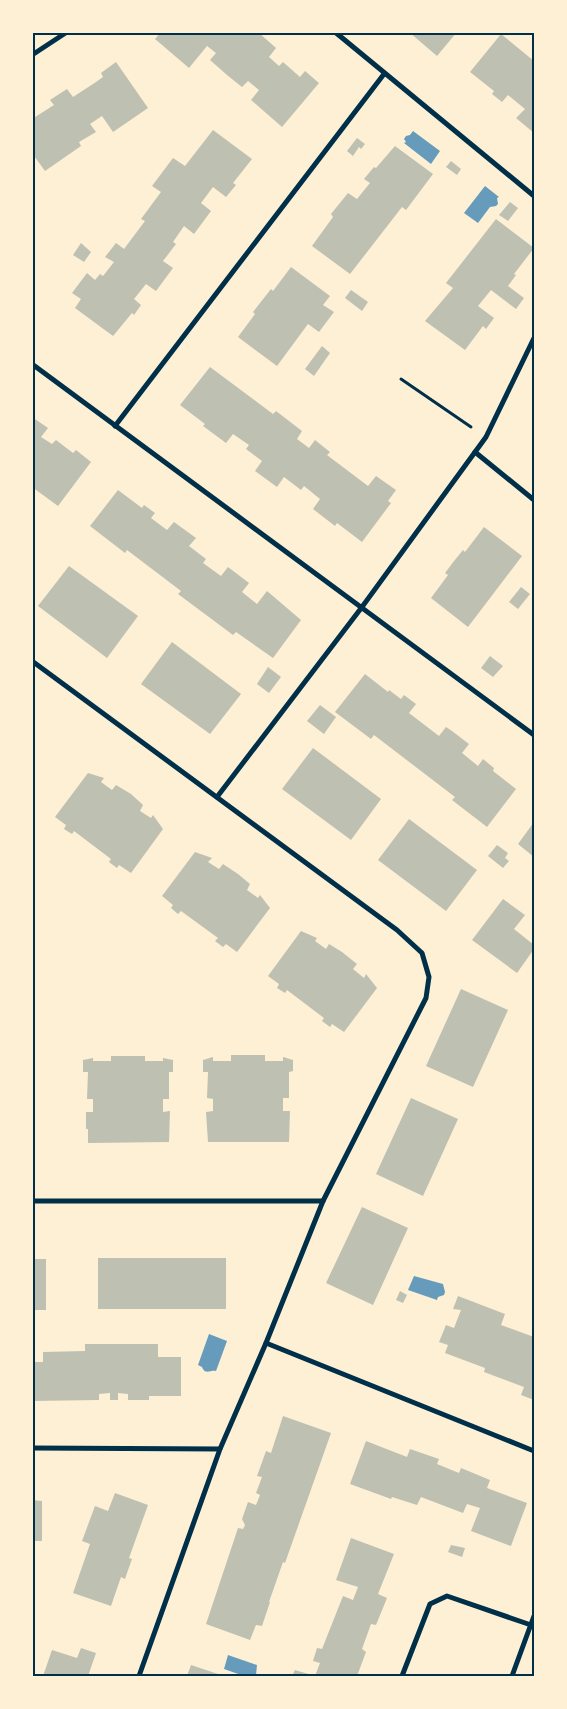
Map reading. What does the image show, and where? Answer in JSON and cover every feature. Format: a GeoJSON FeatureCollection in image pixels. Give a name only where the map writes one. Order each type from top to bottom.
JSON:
{"type":"FeatureCollection","features":[{"type":"Feature","properties":{"kind":"street"},"geometry":{"type":"LineString","coordinates":[[32,55],[67,32]]}},
{"type":"Feature","properties":{"kind":"street"},"geometry":{"type":"LineString","coordinates":[[334,32],[534,196]]}},
{"type":"Feature","properties":{"kind":"street"},"geometry":{"type":"LineString","coordinates":[[115,426],[384,74]]}},
{"type":"Feature","properties":{"kind":"street"},"geometry":{"type":"LineString","coordinates":[[217,797],[362,607],[486,437],[534,338]]}},
{"type":"Feature","properties":{"kind":"street"},"geometry":{"type":"LineString","coordinates":[[32,364],[534,735]]}},
{"type":"Feature","properties":{"kind":"street"},"geometry":{"type":"LineString","coordinates":[[475,452],[534,500]]}},
{"type":"Feature","properties":{"kind":"street"},"geometry":{"type":"LineString","coordinates":[[32,661],[397,930],[422,953],[429,976],[426,998],[323,1201],[266,1343],[220,1449],[139,1676]]}},
{"type":"Feature","properties":{"kind":"street"},"geometry":{"type":"LineString","coordinates":[[32,1201],[323,1201]]}},
{"type":"Feature","properties":{"kind":"street"},"geometry":{"type":"LineString","coordinates":[[266,1343],[534,1451]]}},
{"type":"Feature","properties":{"kind":"street"},"geometry":{"type":"LineString","coordinates":[[32,1448],[220,1449]]}},
{"type":"Feature","properties":{"kind":"street"},"geometry":{"type":"LineString","coordinates":[[402,1676],[430,1604],[447,1596],[531,1625]]}},
{"type":"Feature","properties":{"kind":"street"},"geometry":{"type":"LineString","coordinates":[[512,1676],[534,1616]]}},
{"type":"Feature","properties":{"kind":"path"},"geometry":{"type":"LineString","coordinates":[[401,379],[486,437]]}},
{"type":"Feature","properties":{"kind":"water"},"geometry":{"type":"Polygon","coordinates":[[[413,131],[440,151],[431,164],[404,143],[406,142],[404,139],[406,136],[410,135],[413,131]]]}},
{"type":"Feature","properties":{"kind":"water"},"geometry":{"type":"Polygon","coordinates":[[[485,186],[499,197],[497,198],[498,204],[490,207],[478,223],[464,213],[485,186]]]}},
{"type":"Feature","properties":{"kind":"water"},"geometry":{"type":"Polygon","coordinates":[[[414,1276],[443,1284],[444,1295],[438,1297],[437,1300],[408,1290],[414,1276]]]}},
{"type":"Feature","properties":{"kind":"water"},"geometry":{"type":"Polygon","coordinates":[[[209,1334],[227,1341],[216,1371],[206,1372],[198,1365],[209,1334]]]}},
{"type":"Feature","properties":{"kind":"water"},"geometry":{"type":"Polygon","coordinates":[[[228,1655],[257,1665],[256,1675],[244,1676],[224,1669],[228,1655]]]}},
{"type":"Feature","properties":{"kind":"building"},"geometry":{"type":"Polygon","coordinates":[[[161,32],[258,32],[276,48],[269,57],[279,66],[283,62],[300,77],[305,71],[319,83],[282,127],[251,100],[259,90],[248,81],[242,87],[210,60],[216,53],[207,46],[189,68],[155,39],[161,32]]]}},
{"type":"Feature","properties":{"kind":"building"},"geometry":{"type":"Polygon","coordinates":[[[409,32],[457,32],[437,56],[409,32]]]}},
{"type":"Feature","properties":{"kind":"building"},"geometry":{"type":"Polygon","coordinates":[[[501,34],[534,61],[534,133],[516,118],[525,109],[508,95],[502,102],[492,94],[494,91],[470,72],[501,34]]]}},
{"type":"Feature","properties":{"kind":"building"},"geometry":{"type":"Polygon","coordinates":[[[116,62],[148,108],[113,132],[102,116],[90,124],[96,132],[79,142],[81,146],[45,171],[32,153],[32,119],[54,105],[50,100],[67,89],[73,97],[103,77],[101,73],[116,62]]]}},
{"type":"Feature","properties":{"kind":"building"},"geometry":{"type":"Polygon","coordinates":[[[213,130],[252,159],[233,183],[236,185],[226,197],[213,187],[201,203],[211,211],[194,234],[184,226],[173,242],[176,244],[163,261],[173,268],[156,291],[146,284],[134,299],[141,305],[134,315],[132,313],[113,336],[75,308],[81,299],[72,293],[87,273],[95,280],[100,274],[103,276],[114,262],[105,257],[116,243],[124,249],[145,221],[141,219],[161,192],[152,186],[173,158],[185,166],[213,130]]]}},
{"type":"Feature","properties":{"kind":"building"},"geometry":{"type":"Polygon","coordinates":[[[357,138],[365,144],[361,149],[359,147],[353,156],[347,151],[357,138]]]}},
{"type":"Feature","properties":{"kind":"building"},"geometry":{"type":"Polygon","coordinates":[[[395,146],[433,174],[406,210],[402,207],[350,274],[312,246],[333,217],[331,214],[348,193],[357,199],[370,183],[364,179],[395,146]]]}},
{"type":"Feature","properties":{"kind":"building"},"geometry":{"type":"Polygon","coordinates":[[[451,161],[461,169],[457,175],[446,167],[451,161]]]}},
{"type":"Feature","properties":{"kind":"building"},"geometry":{"type":"Polygon","coordinates":[[[510,202],[518,208],[508,221],[499,215],[510,202]]]}},
{"type":"Feature","properties":{"kind":"building"},"geometry":{"type":"Polygon","coordinates":[[[496,219],[534,248],[514,274],[516,275],[508,286],[524,298],[516,309],[491,290],[478,306],[494,318],[486,329],[483,326],[465,350],[425,321],[453,288],[446,283],[496,219]]]}},
{"type":"Feature","properties":{"kind":"building"},"geometry":{"type":"Polygon","coordinates":[[[81,243],[91,252],[84,262],[73,255],[81,243]]]}},
{"type":"Feature","properties":{"kind":"building"},"geometry":{"type":"Polygon","coordinates":[[[291,267],[330,296],[323,305],[334,312],[319,332],[308,324],[277,366],[238,337],[255,314],[253,312],[271,289],[273,291],[291,267]]]}},
{"type":"Feature","properties":{"kind":"building"},"geometry":{"type":"Polygon","coordinates":[[[351,290],[368,302],[362,311],[345,298],[351,290]]]}},
{"type":"Feature","properties":{"kind":"building"},"geometry":{"type":"Polygon","coordinates":[[[322,346],[330,353],[314,376],[305,369],[322,346]]]}},
{"type":"Feature","properties":{"kind":"building"},"geometry":{"type":"Polygon","coordinates":[[[210,367],[273,414],[276,411],[302,431],[297,439],[309,448],[315,440],[330,452],[327,455],[368,486],[376,476],[396,490],[388,501],[391,503],[362,542],[337,523],[335,526],[313,509],[320,499],[304,486],[301,490],[284,477],[277,487],[255,471],[262,461],[246,449],[249,445],[233,434],[226,443],[203,426],[205,424],[180,405],[210,367]]]}},
{"type":"Feature","properties":{"kind":"building"},"geometry":{"type":"Polygon","coordinates":[[[32,417],[48,428],[41,437],[52,444],[56,440],[73,453],[76,450],[91,462],[58,506],[32,487],[32,417]]]}},
{"type":"Feature","properties":{"kind":"building"},"geometry":{"type":"Polygon","coordinates":[[[118,490],[142,508],[144,505],[155,513],[151,518],[167,530],[174,522],[196,538],[189,546],[206,559],[203,563],[221,576],[228,567],[249,583],[242,592],[257,604],[267,591],[301,620],[273,658],[236,632],[233,635],[178,594],[181,591],[127,550],[125,553],[90,526],[118,490]]]}},
{"type":"Feature","properties":{"kind":"building"},"geometry":{"type":"Polygon","coordinates":[[[484,527],[522,556],[468,627],[431,598],[448,575],[445,573],[463,550],[465,552],[484,527]]]}},
{"type":"Feature","properties":{"kind":"building"},"geometry":{"type":"Polygon","coordinates":[[[69,566],[138,616],[107,658],[38,606],[69,566]]]}},
{"type":"Feature","properties":{"kind":"building"},"geometry":{"type":"Polygon","coordinates":[[[521,587],[530,594],[518,609],[509,602],[521,587]]]}},
{"type":"Feature","properties":{"kind":"building"},"geometry":{"type":"Polygon","coordinates":[[[172,642],[241,694],[210,734],[141,684],[172,642]]]}},
{"type":"Feature","properties":{"kind":"building"},"geometry":{"type":"Polygon","coordinates":[[[490,656],[503,666],[493,677],[481,668],[490,656]]]}},
{"type":"Feature","properties":{"kind":"building"},"geometry":{"type":"Polygon","coordinates":[[[268,667],[281,677],[269,693],[257,684],[268,667]]]}},
{"type":"Feature","properties":{"kind":"building"},"geometry":{"type":"Polygon","coordinates":[[[365,674],[388,692],[389,690],[401,699],[404,695],[416,704],[409,713],[439,736],[446,727],[452,731],[469,744],[462,753],[478,766],[483,759],[494,768],[493,771],[516,789],[487,827],[452,800],[455,797],[374,735],[371,739],[335,712],[365,674]]]}},
{"type":"Feature","properties":{"kind":"building"},"geometry":{"type":"Polygon","coordinates":[[[320,705],[336,717],[324,734],[307,721],[320,705]]]}},
{"type":"Feature","properties":{"kind":"building"},"geometry":{"type":"Polygon","coordinates":[[[313,748],[381,799],[351,840],[282,789],[313,748]]]}},
{"type":"Feature","properties":{"kind":"building"},"geometry":{"type":"Polygon","coordinates":[[[88,773],[104,778],[101,782],[112,790],[116,785],[131,794],[143,805],[140,811],[151,818],[153,815],[163,829],[131,873],[119,865],[117,868],[109,862],[111,859],[74,831],[72,834],[64,829],[66,825],[55,817],[88,773]]]}},
{"type":"Feature","properties":{"kind":"building"},"geometry":{"type":"Polygon","coordinates":[[[409,819],[477,870],[446,911],[378,860],[409,819]]]}},
{"type":"Feature","properties":{"kind":"building"},"geometry":{"type":"Polygon","coordinates":[[[534,822],[534,857],[518,844],[534,822]]]}},
{"type":"Feature","properties":{"kind":"building"},"geometry":{"type":"Polygon","coordinates":[[[497,845],[508,853],[505,858],[509,861],[503,868],[488,856],[497,845]]]}},
{"type":"Feature","properties":{"kind":"building"},"geometry":{"type":"Polygon","coordinates":[[[195,852],[212,858],[208,862],[219,869],[223,864],[238,874],[250,884],[247,890],[258,898],[260,895],[270,908],[237,952],[226,944],[223,947],[215,941],[218,938],[181,911],[178,914],[171,908],[173,905],[162,896],[195,852]]]}},
{"type":"Feature","properties":{"kind":"building"},"geometry":{"type":"Polygon","coordinates":[[[503,899],[525,915],[514,929],[534,945],[534,949],[517,973],[472,940],[503,899]]]}},
{"type":"Feature","properties":{"kind":"building"},"geometry":{"type":"Polygon","coordinates":[[[301,931],[317,938],[315,941],[326,949],[329,944],[342,952],[357,964],[353,969],[364,978],[366,974],[377,988],[344,1032],[332,1024],[330,1027],[322,1021],[324,1018],[287,990],[285,993],[277,988],[279,984],[268,976],[301,931]]]}},
{"type":"Feature","properties":{"kind":"building"},"geometry":{"type":"Polygon","coordinates":[[[461,989],[508,1010],[473,1087],[426,1066],[461,989]]]}},
{"type":"Feature","properties":{"kind":"building"},"geometry":{"type":"Polygon","coordinates":[[[231,1055],[265,1055],[265,1061],[283,1061],[283,1057],[293,1060],[293,1071],[289,1072],[289,1098],[283,1098],[283,1111],[290,1111],[289,1142],[208,1142],[206,1112],[213,1111],[213,1099],[207,1098],[208,1072],[203,1072],[203,1060],[213,1057],[213,1061],[231,1061],[231,1055]]]}},
{"type":"Feature","properties":{"kind":"building"},"geometry":{"type":"Polygon","coordinates":[[[111,1056],[145,1056],[145,1061],[163,1061],[163,1058],[173,1060],[173,1072],[169,1072],[169,1099],[163,1099],[163,1112],[170,1111],[169,1142],[88,1143],[86,1112],[93,1112],[93,1099],[87,1099],[88,1072],[83,1072],[83,1060],[93,1058],[93,1061],[111,1061],[111,1056]]]}},
{"type":"Feature","properties":{"kind":"building"},"geometry":{"type":"Polygon","coordinates":[[[411,1098],[458,1119],[423,1196],[376,1174],[411,1098]]]}},
{"type":"Feature","properties":{"kind":"building"},"geometry":{"type":"Polygon","coordinates":[[[362,1207],[408,1228],[373,1305],[326,1283],[362,1207]]]}},
{"type":"Feature","properties":{"kind":"building"},"geometry":{"type":"Polygon","coordinates":[[[98,1258],[226,1258],[226,1309],[98,1309],[98,1258]]]}},
{"type":"Feature","properties":{"kind":"building"},"geometry":{"type":"Polygon","coordinates":[[[32,1259],[46,1259],[46,1310],[32,1310],[32,1259]]]}},
{"type":"Feature","properties":{"kind":"building"},"geometry":{"type":"Polygon","coordinates":[[[400,1291],[407,1295],[403,1303],[396,1300],[400,1291]]]}},
{"type":"Feature","properties":{"kind":"building"},"geometry":{"type":"Polygon","coordinates":[[[458,1296],[505,1314],[501,1325],[534,1337],[534,1400],[521,1395],[524,1387],[484,1372],[485,1368],[445,1353],[448,1345],[439,1342],[446,1325],[454,1328],[461,1310],[453,1309],[458,1296]]]}},
{"type":"Feature","properties":{"kind":"building"},"geometry":{"type":"Polygon","coordinates":[[[85,1344],[158,1344],[158,1357],[181,1357],[181,1396],[149,1396],[149,1400],[128,1400],[128,1394],[118,1393],[118,1400],[110,1400],[110,1393],[99,1394],[99,1400],[32,1401],[32,1362],[43,1362],[43,1352],[85,1351],[85,1344]]]}},
{"type":"Feature","properties":{"kind":"building"},"geometry":{"type":"Polygon","coordinates":[[[283,1416],[331,1433],[285,1563],[283,1562],[262,1626],[256,1625],[250,1640],[206,1624],[238,1528],[243,1529],[245,1525],[242,1519],[248,1502],[256,1505],[260,1495],[256,1493],[262,1477],[257,1476],[266,1451],[271,1453],[283,1416]]]}},
{"type":"Feature","properties":{"kind":"building"},"geometry":{"type":"Polygon","coordinates":[[[366,1441],[407,1457],[410,1449],[439,1459],[437,1464],[459,1473],[461,1468],[490,1480],[487,1488],[527,1503],[511,1546],[471,1531],[480,1508],[467,1504],[463,1513],[421,1497],[417,1505],[392,1497],[391,1499],[350,1484],[366,1441]]]}},
{"type":"Feature","properties":{"kind":"building"},"geometry":{"type":"Polygon","coordinates":[[[115,1493],[148,1505],[129,1558],[132,1559],[125,1579],[121,1577],[111,1606],[73,1593],[90,1544],[82,1541],[95,1506],[108,1511],[115,1493]]]}},
{"type":"Feature","properties":{"kind":"building"},"geometry":{"type":"Polygon","coordinates":[[[32,1500],[42,1501],[42,1541],[32,1541],[32,1500]]]}},
{"type":"Feature","properties":{"kind":"building"},"geometry":{"type":"Polygon","coordinates":[[[351,1538],[394,1554],[378,1594],[387,1598],[376,1625],[371,1624],[362,1649],[366,1652],[357,1676],[349,1674],[349,1676],[315,1676],[320,1663],[313,1661],[317,1648],[322,1649],[343,1596],[353,1600],[358,1587],[336,1580],[351,1538]]]}},
{"type":"Feature","properties":{"kind":"building"},"geometry":{"type":"Polygon","coordinates":[[[451,1545],[465,1548],[462,1557],[448,1552],[451,1545]]]}},
{"type":"Feature","properties":{"kind":"building"},"geometry":{"type":"Polygon","coordinates":[[[81,1648],[96,1653],[88,1676],[43,1676],[52,1650],[77,1658],[81,1648]]]}},
{"type":"Feature","properties":{"kind":"building"},"geometry":{"type":"Polygon","coordinates":[[[191,1665],[224,1676],[187,1676],[191,1665]]]}},
{"type":"Feature","properties":{"kind":"building"},"geometry":{"type":"Polygon","coordinates":[[[295,1670],[315,1676],[292,1676],[295,1670]]]}}]}
